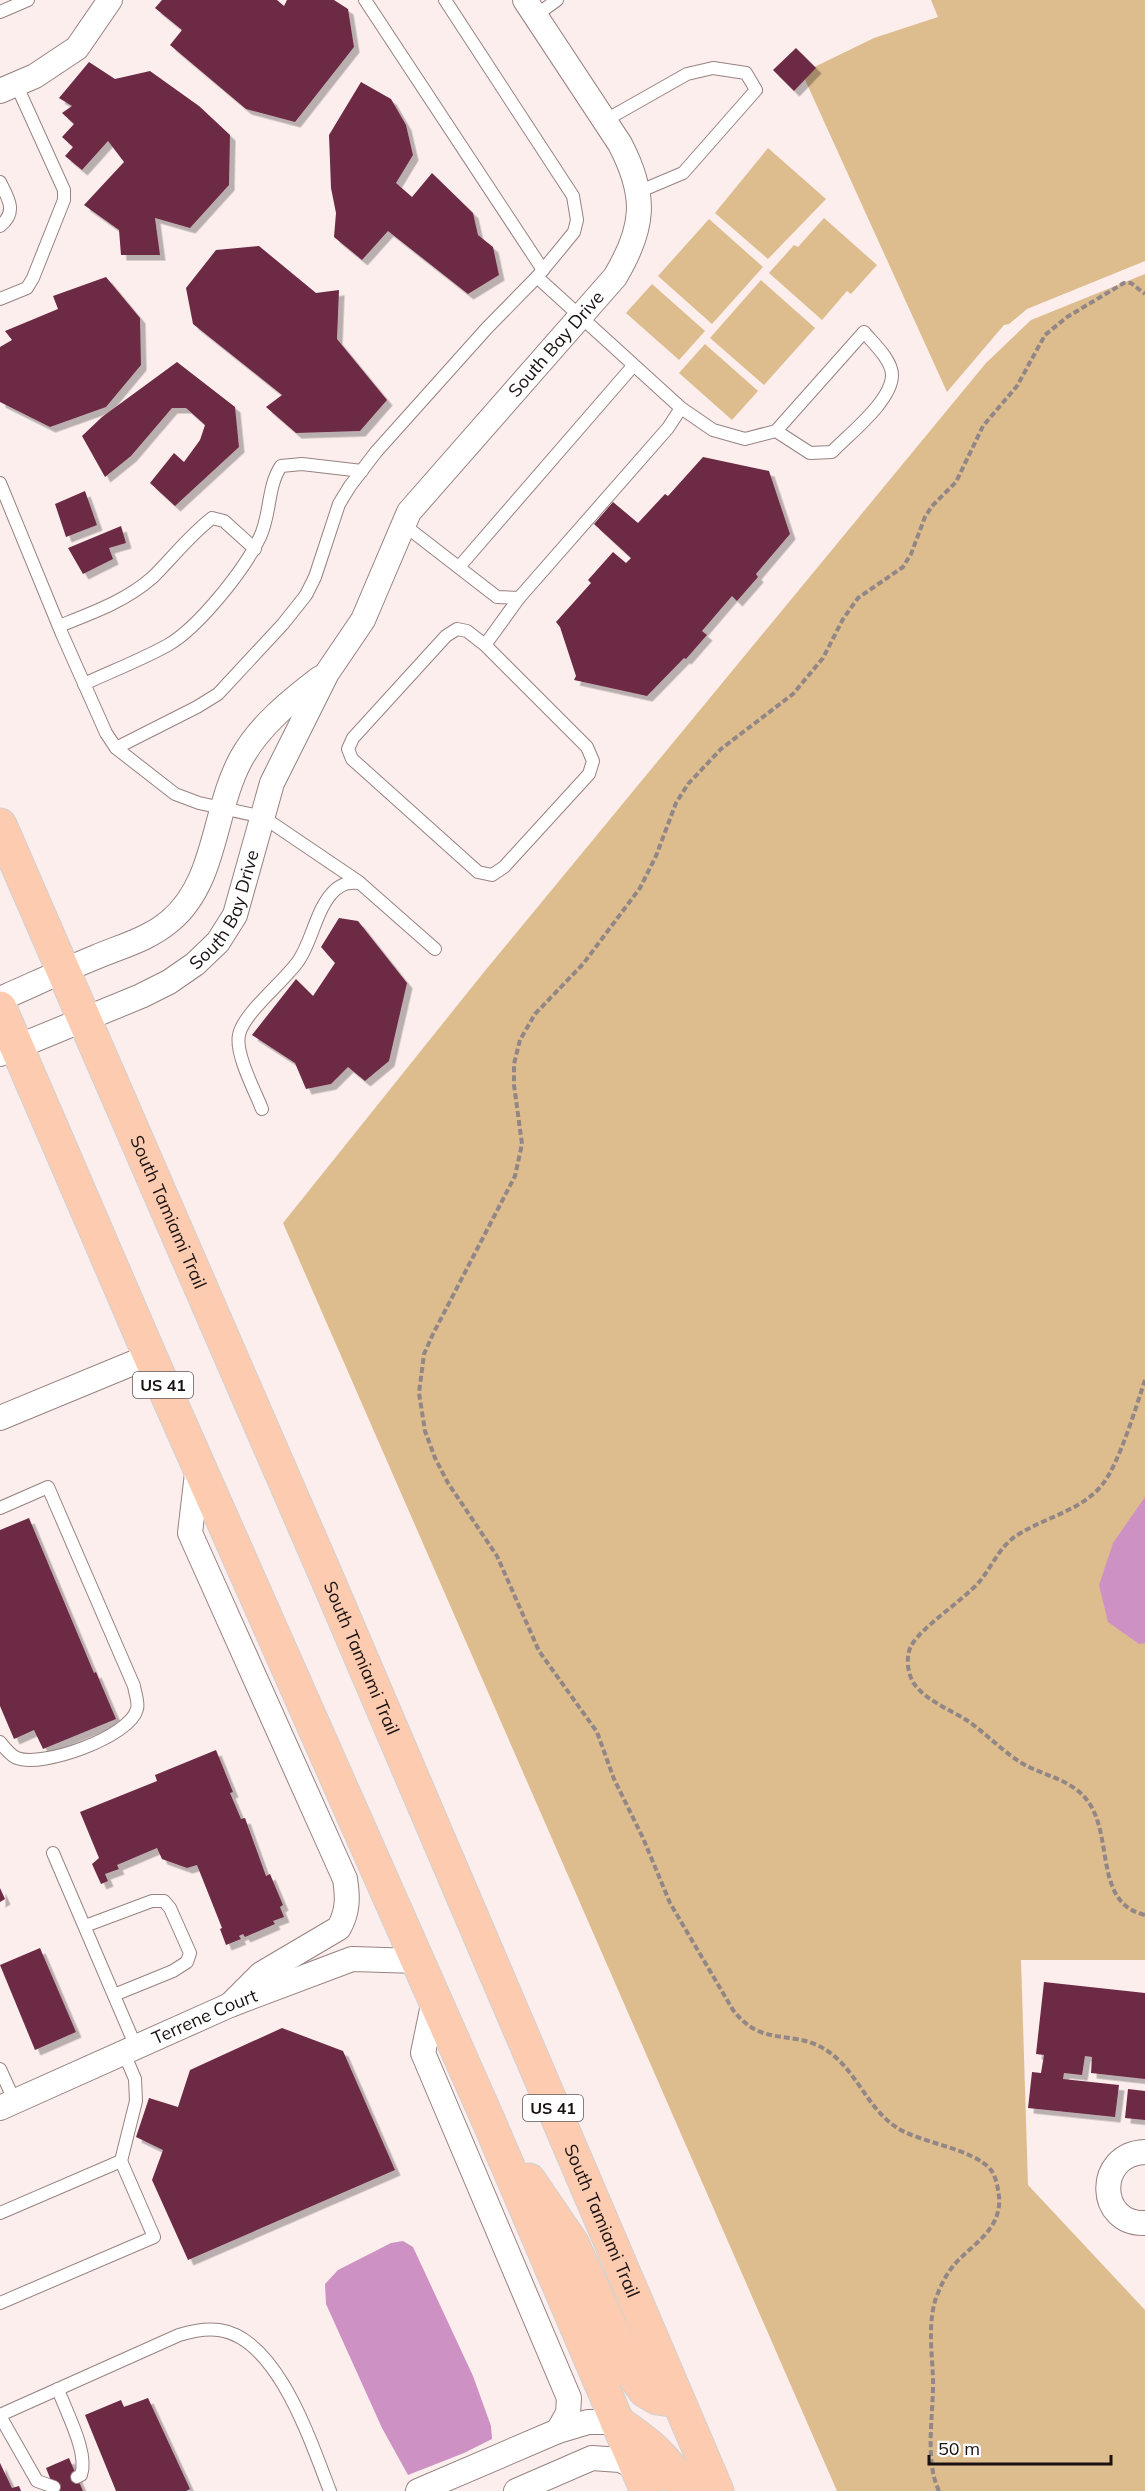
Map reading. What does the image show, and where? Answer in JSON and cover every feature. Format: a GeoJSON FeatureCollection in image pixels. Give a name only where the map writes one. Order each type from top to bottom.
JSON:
{"type":"FeatureCollection","features":[{"type":"Feature","properties":{"kind":"main road","name":"South Tamiami Trail"},"geometry":{"type":"LineString","coordinates":[[0,825],[86,1019],[717,2491]]}},
{"type":"Feature","properties":{"kind":"main road","name":"US 41"},"geometry":{"type":"LineString","coordinates":[[0,1008],[8,1051],[150,1356],[489,2122],[642,2479]]}},
{"type":"Feature","properties":{"kind":"main road"},"geometry":{"type":"LineString","coordinates":[[489,2122],[573,2243],[630,2370],[645,2391],[657,2398],[678,2401]]}},
{"type":"Feature","properties":{"kind":"main road"},"geometry":{"type":"LineString","coordinates":[[617,2422],[651,2445],[667,2462],[684,2491]]}},
{"type":"Feature","properties":{"kind":"street"},"geometry":{"type":"LineString","coordinates":[[8,88],[35,76],[76,48],[110,0]]}},
{"type":"Feature","properties":{"kind":"street","name":"South Bay Drive"},"geometry":{"type":"LineString","coordinates":[[8,1051],[169,982],[195,964],[218,942],[235,915],[272,783],[327,673],[363,620],[409,512],[615,277],[630,253],[638,225],[638,192],[633,169],[530,8]]}},
{"type":"Feature","properties":{"kind":"street","name":"South Bay Drive"},"geometry":{"type":"LineString","coordinates":[[0,999],[147,936],[171,920],[189,900],[202,875],[223,806],[241,759],[260,732],[286,704],[327,673]]}},
{"type":"Feature","properties":{"kind":"street"},"geometry":{"type":"LineString","coordinates":[[0,1419],[150,1356]]}},
{"type":"Feature","properties":{"kind":"street"},"geometry":{"type":"LineString","coordinates":[[198,1465],[190,1533],[345,1879],[348,1899],[339,1928],[261,1974],[230,2005]]}},
{"type":"Feature","properties":{"kind":"street","name":"Terrene Court"},"geometry":{"type":"LineString","coordinates":[[7,2105],[230,2005],[352,1959],[418,1961]]}},
{"type":"Feature","properties":{"kind":"street"},"geometry":{"type":"LineString","coordinates":[[434,2000],[423,2053],[569,2398],[568,2414],[558,2431]]}},
{"type":"Feature","properties":{"kind":"street"},"geometry":{"type":"LineString","coordinates":[[1145,2152],[1131,2154],[1117,2163],[1110,2174],[1107,2188],[1116,2212],[1126,2219],[1145,2223]]}},
{"type":"Feature","properties":{"kind":"street"},"geometry":{"type":"LineString","coordinates":[[418,2491],[558,2431],[588,2422],[617,2422]]}},
{"type":"Feature","properties":{"kind":"street"},"geometry":{"type":"LineString","coordinates":[[525,2487],[592,2458],[620,2460],[642,2479]]}},
{"type":"Feature","properties":{"kind":"lane"},"geometry":{"type":"LineString","coordinates":[[0,12],[28,0]]}},
{"type":"Feature","properties":{"kind":"lane"},"geometry":{"type":"LineString","coordinates":[[365,0],[540,274],[579,317],[633,366],[681,408],[713,430],[745,439],[776,431],[864,332],[883,354],[892,373],[889,388],[879,404],[832,452],[810,453],[776,431]]}},
{"type":"Feature","properties":{"kind":"lane"},"geometry":{"type":"LineString","coordinates":[[116,748],[218,694],[259,652],[306,595],[323,556],[339,504],[362,471],[487,328],[540,274],[574,232],[577,220],[573,196],[445,0]]}},
{"type":"Feature","properties":{"kind":"lane"},"geometry":{"type":"LineString","coordinates":[[530,8],[557,0]]}},
{"type":"Feature","properties":{"kind":"lane"},"geometry":{"type":"LineString","coordinates":[[604,122],[687,74],[713,68],[746,73],[756,90],[683,173],[638,192]]}},
{"type":"Feature","properties":{"kind":"lane"},"geometry":{"type":"LineString","coordinates":[[0,299],[27,288],[64,200],[64,190],[8,88]]}},
{"type":"Feature","properties":{"kind":"lane"},"geometry":{"type":"LineString","coordinates":[[0,182],[11,207],[9,217],[0,226]]}},
{"type":"Feature","properties":{"kind":"lane"},"geometry":{"type":"LineString","coordinates":[[459,567],[633,366]]}},
{"type":"Feature","properties":{"kind":"lane"},"geometry":{"type":"LineString","coordinates":[[485,645],[519,598],[668,428],[681,408]]}},
{"type":"Feature","properties":{"kind":"lane"},"geometry":{"type":"LineString","coordinates":[[84,684],[170,644],[192,626],[235,577],[255,549],[266,525],[274,476],[281,466],[303,464],[362,471]]}},
{"type":"Feature","properties":{"kind":"lane"},"geometry":{"type":"LineString","coordinates":[[0,483],[84,684],[106,733],[116,748],[176,794],[199,803],[223,806],[263,817],[360,882],[435,949]]}},
{"type":"Feature","properties":{"kind":"lane"},"geometry":{"type":"LineString","coordinates":[[59,626],[132,593],[152,578],[196,531],[212,518],[224,521],[255,549]]}},
{"type":"Feature","properties":{"kind":"lane"},"geometry":{"type":"LineString","coordinates":[[404,525],[496,597],[519,598]]}},
{"type":"Feature","properties":{"kind":"lane"},"geometry":{"type":"LineString","coordinates":[[457,629],[467,631],[485,645],[587,747],[593,761],[589,774],[504,867],[492,875],[478,872],[352,759],[348,749],[353,738],[446,636],[457,629]]}},
{"type":"Feature","properties":{"kind":"lane"},"geometry":{"type":"LineString","coordinates":[[262,1109],[239,1049],[239,1034],[245,1021],[300,959],[324,906],[334,891],[346,882],[360,882]]}},
{"type":"Feature","properties":{"kind":"lane"},"geometry":{"type":"LineString","coordinates":[[0,1508],[48,1487],[134,1686],[138,1708],[130,1722],[113,1735],[53,1757],[33,1761],[15,1758],[0,1742]]}},
{"type":"Feature","properties":{"kind":"lane"},"geometry":{"type":"LineString","coordinates":[[0,2303],[154,2237],[121,2161],[136,2101],[130,2050],[114,1995],[53,1853]]}},
{"type":"Feature","properties":{"kind":"lane"},"geometry":{"type":"LineString","coordinates":[[85,1926],[152,1901],[164,1901],[170,1908],[190,1953],[187,1962],[173,1971],[114,1995]]}},
{"type":"Feature","properties":{"kind":"lane"},"geometry":{"type":"LineString","coordinates":[[0,2069],[7,2105]]}},
{"type":"Feature","properties":{"kind":"lane"},"geometry":{"type":"LineString","coordinates":[[0,2213],[121,2161]]}},
{"type":"Feature","properties":{"kind":"lane"},"geometry":{"type":"LineString","coordinates":[[54,2487],[37,2481],[0,2416],[178,2335],[199,2329],[220,2330],[238,2336],[255,2347],[270,2363],[281,2380],[330,2491]]}},
{"type":"Feature","properties":{"kind":"lane"},"geometry":{"type":"LineString","coordinates":[[58,2389],[82,2454],[84,2466],[81,2475],[77,2477]]}},
{"type":"Feature","properties":{"kind":"path"},"geometry":{"type":"LineString","coordinates":[[939,2491],[933,2473],[932,2456],[933,2379],[930,2332],[935,2302],[951,2267],[995,2223],[999,2204],[991,2170],[982,2163],[940,2144],[909,2134],[887,2121],[870,2103],[841,2063],[827,2050],[794,2039],[762,2034],[743,2022],[733,2010],[670,1903],[643,1838],[614,1779],[597,1732],[539,1651],[497,1556],[439,1467],[420,1411],[420,1375],[424,1354],[433,1334],[520,1163],[522,1137],[513,1077],[520,1040],[535,1014],[583,964],[640,888],[681,795],[721,748],[781,704],[806,681],[823,658],[843,619],[858,598],[903,567],[911,554],[925,517],[932,506],[956,482],[983,426],[1017,386],[1045,335],[1067,317],[1124,283],[1131,283],[1145,294]]}},
{"type":"Feature","properties":{"kind":"path"},"geometry":{"type":"LineString","coordinates":[[1145,1380],[1135,1411],[1102,1484],[1085,1500],[1037,1522],[1000,1550],[981,1579],[915,1641],[910,1647],[908,1660],[909,1673],[923,1693],[970,1723],[1026,1765],[1071,1785],[1083,1794],[1092,1804],[1098,1817],[1105,1864],[1117,1894],[1124,1905],[1145,1915]]}},
{"type":"Feature","properties":{"kind":"shaded area"},"geometry":{"type":"Polygon","coordinates":[[[931,0],[1145,0],[1145,261],[1027,309],[1009,324],[1004,325],[947,392],[802,73],[874,38],[938,17],[931,0]]]}},
{"type":"Feature","properties":{"kind":"shaded area"},"geometry":{"type":"Polygon","coordinates":[[[768,148],[826,199],[768,259],[715,213],[768,148]]]}},
{"type":"Feature","properties":{"kind":"shaded area"},"geometry":{"type":"Polygon","coordinates":[[[824,218],[877,265],[851,294],[847,291],[822,320],[769,273],[794,245],[798,247],[824,218]]]}},
{"type":"Feature","properties":{"kind":"shaded area"},"geometry":{"type":"Polygon","coordinates":[[[709,219],[763,267],[712,324],[658,276],[709,219]]]}},
{"type":"Feature","properties":{"kind":"shaded area"},"geometry":{"type":"Polygon","coordinates":[[[1145,274],[1145,1960],[1021,1960],[1028,2185],[1145,2310],[1145,2491],[837,2491],[283,1223],[484,972],[986,363],[1031,320],[1145,274]]]}},
{"type":"Feature","properties":{"kind":"shaded area"},"geometry":{"type":"Polygon","coordinates":[[[761,280],[815,328],[764,385],[710,338],[761,280]]]}},
{"type":"Feature","properties":{"kind":"shaded area"},"geometry":{"type":"Polygon","coordinates":[[[652,284],[705,331],[679,360],[626,313],[652,284]]]}},
{"type":"Feature","properties":{"kind":"shaded area"},"geometry":{"type":"Polygon","coordinates":[[[705,344],[758,391],[732,420],[679,373],[705,344]]]}},
{"type":"Feature","properties":{"kind":"shaded area"},"geometry":{"type":"Polygon","coordinates":[[[1145,1497],[1145,1643],[1139,1644],[1108,1622],[1099,1585],[1113,1543],[1145,1497]]]}},
{"type":"Feature","properties":{"kind":"shaded area"},"geometry":{"type":"Polygon","coordinates":[[[403,2241],[413,2247],[473,2376],[491,2426],[492,2439],[464,2453],[408,2475],[382,2428],[326,2304],[325,2284],[338,2270],[391,2243],[403,2241]]]}},
{"type":"Feature","properties":{"kind":"building"},"geometry":{"type":"Polygon","coordinates":[[[162,0],[277,0],[284,6],[287,0],[334,0],[348,9],[354,47],[295,122],[246,109],[170,45],[182,30],[155,8],[162,0]]]}},
{"type":"Feature","properties":{"kind":"building"},"geometry":{"type":"Polygon","coordinates":[[[796,48],[816,68],[794,91],[773,70],[796,48]]]}},
{"type":"Feature","properties":{"kind":"building"},"geometry":{"type":"Polygon","coordinates":[[[89,62],[115,79],[150,71],[199,106],[230,135],[229,185],[190,228],[155,218],[160,255],[121,255],[119,230],[84,205],[124,162],[108,141],[82,170],[65,156],[73,147],[62,137],[74,124],[62,113],[72,106],[59,98],[89,62]]]}},
{"type":"Feature","properties":{"kind":"building"},"geometry":{"type":"Polygon","coordinates":[[[361,82],[391,99],[406,125],[413,155],[396,183],[412,197],[432,173],[473,213],[478,235],[493,247],[499,275],[468,294],[388,231],[362,260],[334,237],[336,213],[331,188],[329,135],[361,82]]]}},
{"type":"Feature","properties":{"kind":"building"},"geometry":{"type":"Polygon","coordinates":[[[259,246],[316,293],[339,290],[337,339],[387,400],[360,431],[296,433],[266,407],[282,395],[193,324],[186,288],[216,250],[259,246]]]}},
{"type":"Feature","properties":{"kind":"building"},"geometry":{"type":"Polygon","coordinates":[[[106,277],[140,318],[141,365],[106,407],[50,427],[0,402],[0,347],[12,340],[5,331],[58,309],[53,296],[106,277]]]}},
{"type":"Feature","properties":{"kind":"building"},"geometry":{"type":"Polygon","coordinates":[[[177,362],[235,407],[239,447],[175,506],[150,483],[174,453],[184,462],[200,440],[205,425],[186,408],[172,408],[131,456],[105,477],[82,436],[102,417],[177,362]]]}},
{"type":"Feature","properties":{"kind":"building"},"geometry":{"type":"Polygon","coordinates":[[[703,457],[769,471],[790,534],[756,574],[758,577],[737,601],[732,596],[702,631],[707,635],[686,659],[684,658],[647,696],[574,680],[576,676],[560,627],[556,622],[591,583],[588,580],[613,552],[626,563],[631,558],[594,524],[613,502],[638,523],[665,494],[668,496],[703,457]]]}},
{"type":"Feature","properties":{"kind":"building"},"geometry":{"type":"Polygon","coordinates":[[[85,491],[97,525],[66,537],[55,504],[85,491]]]}},
{"type":"Feature","properties":{"kind":"building"},"geometry":{"type":"Polygon","coordinates":[[[121,526],[126,543],[109,548],[113,559],[83,574],[68,548],[121,526]]]}},
{"type":"Feature","properties":{"kind":"building"},"geometry":{"type":"Polygon","coordinates":[[[339,918],[358,921],[407,983],[389,1061],[365,1081],[348,1067],[331,1084],[306,1089],[295,1063],[252,1035],[296,979],[313,996],[335,963],[321,947],[339,918]]]}},
{"type":"Feature","properties":{"kind":"building"},"geometry":{"type":"Polygon","coordinates":[[[29,1518],[94,1673],[96,1672],[116,1719],[43,1749],[34,1730],[14,1739],[0,1706],[0,1530],[29,1518]]]}},
{"type":"Feature","properties":{"kind":"building"},"geometry":{"type":"Polygon","coordinates":[[[216,1750],[241,1819],[245,1818],[266,1876],[270,1874],[283,1905],[280,1907],[284,1917],[273,1921],[275,1924],[245,1937],[243,1934],[239,1936],[241,1939],[226,1945],[220,1929],[222,1928],[197,1865],[187,1868],[162,1859],[157,1848],[117,1865],[119,1869],[105,1874],[108,1881],[101,1884],[92,1864],[99,1858],[80,1812],[157,1781],[155,1775],[216,1750]]]}},
{"type":"Feature","properties":{"kind":"building"},"geometry":{"type":"Polygon","coordinates":[[[0,1888],[5,1899],[0,1902],[0,1888]]]}},
{"type":"Feature","properties":{"kind":"building"},"geometry":{"type":"Polygon","coordinates":[[[40,1948],[76,2032],[35,2050],[0,1965],[40,1948]]]}},
{"type":"Feature","properties":{"kind":"building"},"geometry":{"type":"Polygon","coordinates":[[[1044,1982],[1145,1993],[1145,2079],[1091,2073],[1092,2057],[1085,2056],[1082,2075],[1064,2073],[1063,2079],[1119,2085],[1115,2117],[1028,2108],[1032,2072],[1041,2073],[1044,2055],[1036,2054],[1044,1982]]]}},
{"type":"Feature","properties":{"kind":"building"},"geometry":{"type":"Polygon","coordinates":[[[282,2028],[343,2051],[395,2170],[188,2260],[152,2180],[163,2150],[136,2137],[149,2098],[178,2107],[190,2070],[282,2028]]]}},
{"type":"Feature","properties":{"kind":"building"},"geometry":{"type":"Polygon","coordinates":[[[1128,2089],[1145,2091],[1145,2120],[1125,2118],[1128,2089]]]}},
{"type":"Feature","properties":{"kind":"building"},"geometry":{"type":"Polygon","coordinates":[[[148,2398],[190,2489],[186,2491],[116,2491],[85,2415],[121,2400],[124,2407],[148,2398]]]}},
{"type":"Feature","properties":{"kind":"building"},"geometry":{"type":"Polygon","coordinates":[[[69,2458],[83,2491],[55,2491],[46,2468],[69,2458]]]}},
{"type":"Feature","properties":{"kind":"building"},"geometry":{"type":"Polygon","coordinates":[[[0,2463],[12,2488],[19,2486],[21,2491],[0,2491],[0,2463]]]}}]}
